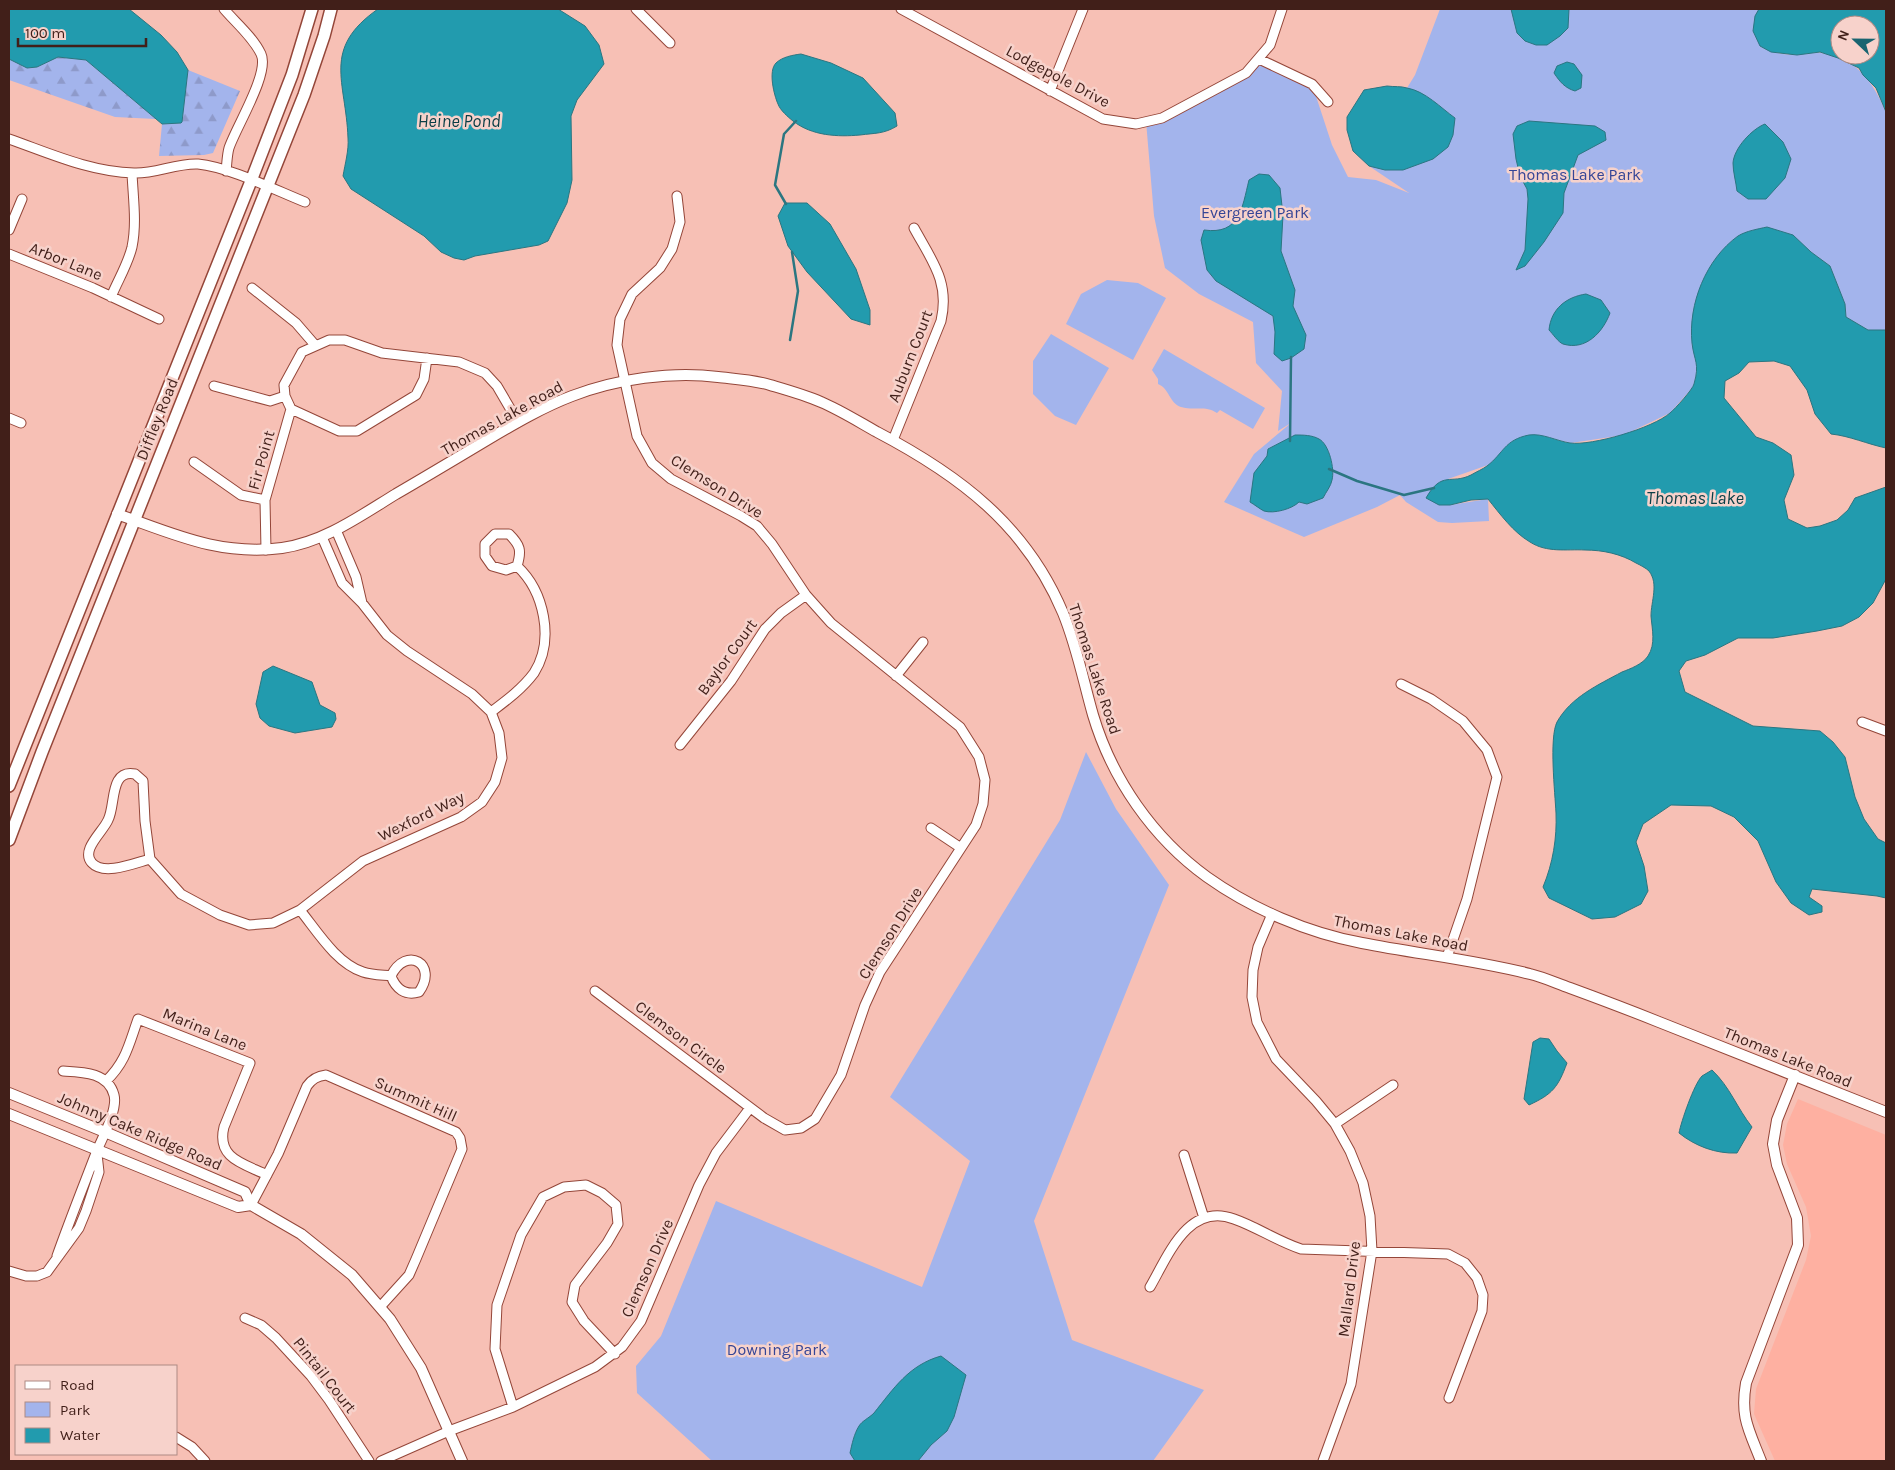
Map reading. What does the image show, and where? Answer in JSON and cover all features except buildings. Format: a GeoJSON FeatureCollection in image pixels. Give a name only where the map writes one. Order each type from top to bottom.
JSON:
{"type":"FeatureCollection","features":[{"type":"Feature","properties":{"kind":"main road","name":"Diffley Road"},"geometry":{"type":"LineString","coordinates":[[9,840],[135,520],[259,184],[312,9]]}},
{"type":"Feature","properties":{"kind":"main road","name":"Diffley Road"},"geometry":{"type":"LineString","coordinates":[[9,786],[118,514],[259,184],[304,95],[331,9]]}},
{"type":"Feature","properties":{"kind":"street"},"geometry":{"type":"LineString","coordinates":[[224,9],[262,55],[263,66],[256,87],[229,148],[226,171]]}},
{"type":"Feature","properties":{"kind":"street"},"geometry":{"type":"LineString","coordinates":[[636,9],[670,42]]}},
{"type":"Feature","properties":{"kind":"street","name":"Lodgepole Drive"},"geometry":{"type":"LineString","coordinates":[[901,9],[1103,119],[1136,124],[1168,114],[1246,73],[1270,46],[1282,9]]}},
{"type":"Feature","properties":{"kind":"street"},"geometry":{"type":"LineString","coordinates":[[1050,91],[1082,9]]}},
{"type":"Feature","properties":{"kind":"street"},"geometry":{"type":"LineString","coordinates":[[1259,59],[1312,84],[1328,102]]}},
{"type":"Feature","properties":{"kind":"street"},"geometry":{"type":"LineString","coordinates":[[9,140],[100,170],[132,173],[178,165],[198,164],[226,171],[306,202]]}},
{"type":"Feature","properties":{"kind":"street","name":"Arbor Lane"},"geometry":{"type":"LineString","coordinates":[[111,297],[132,246],[134,232],[132,173]]}},
{"type":"Feature","properties":{"kind":"street","name":"Clemson Drive"},"geometry":{"type":"LineString","coordinates":[[382,1461],[449,1431],[513,1407],[586,1372],[615,1354],[630,1339],[641,1321],[699,1184],[716,1153],[750,1108],[786,1130],[801,1128],[815,1119],[841,1075],[865,1005],[880,972],[976,825],[983,804],[985,780],[979,757],[960,727],[831,623],[806,595],[772,544],[757,526],[671,479],[652,463],[637,436],[617,345],[620,319],[632,294],[660,268],[672,249],[680,222],[677,196]]}},
{"type":"Feature","properties":{"kind":"street"},"geometry":{"type":"LineString","coordinates":[[9,230],[22,199]]}},
{"type":"Feature","properties":{"kind":"street","name":"Auburn Court"},"geometry":{"type":"LineString","coordinates":[[893,440],[941,321],[945,305],[941,276],[914,228]]}},
{"type":"Feature","properties":{"kind":"street","name":"Arbor Lane"},"geometry":{"type":"LineString","coordinates":[[9,254],[70,278],[158,319]]}},
{"type":"Feature","properties":{"kind":"street"},"geometry":{"type":"LineString","coordinates":[[252,288],[296,323],[315,345]]}},
{"type":"Feature","properties":{"kind":"street"},"geometry":{"type":"LineString","coordinates":[[427,358],[424,379],[416,395],[357,430],[339,431],[291,409],[285,396],[284,385],[302,352],[330,340],[345,340],[382,353],[427,358],[459,362],[485,373],[497,386],[518,422]]}},
{"type":"Feature","properties":{"kind":"street","name":"Thomas Lake Road"},"geometry":{"type":"LineString","coordinates":[[118,514],[202,545],[266,550],[290,547],[322,537],[336,530],[518,422],[572,396],[624,380],[695,374],[763,382],[822,402],[939,467],[976,495],[1009,528],[1034,560],[1052,590],[1078,653],[1093,716],[1106,752],[1127,790],[1150,822],[1175,850],[1204,875],[1236,896],[1272,914],[1313,930],[1358,943],[1448,957],[1532,974],[1886,1112]]}},
{"type":"Feature","properties":{"kind":"street"},"geometry":{"type":"LineString","coordinates":[[214,386],[270,401],[285,396]]}},
{"type":"Feature","properties":{"kind":"street","name":"Fir Point"},"geometry":{"type":"LineString","coordinates":[[266,550],[265,500],[291,409]]}},
{"type":"Feature","properties":{"kind":"street"},"geometry":{"type":"LineString","coordinates":[[9,418],[21,422]]}},
{"type":"Feature","properties":{"kind":"street"},"geometry":{"type":"LineString","coordinates":[[194,462],[241,495],[265,500]]}},
{"type":"Feature","properties":{"kind":"street","name":"Wexford Way"},"geometry":{"type":"LineString","coordinates":[[336,530],[356,577],[362,603]]}},
{"type":"Feature","properties":{"kind":"street"},"geometry":{"type":"LineString","coordinates":[[495,534],[509,534],[518,543],[520,556],[517,566],[506,570],[492,566],[484,556],[485,544],[495,534]]}},
{"type":"Feature","properties":{"kind":"street","name":"Wexford Way"},"geometry":{"type":"LineString","coordinates":[[150,859],[181,894],[220,915],[249,924],[272,923],[300,910],[364,861],[461,816],[482,802],[495,782],[502,758],[499,733],[491,712],[472,694],[407,651],[387,635],[362,603],[342,583],[322,537]]}},
{"type":"Feature","properties":{"kind":"street"},"geometry":{"type":"LineString","coordinates":[[491,712],[519,691],[535,671],[544,646],[544,618],[536,590],[524,572],[517,566]]}},
{"type":"Feature","properties":{"kind":"street","name":"Baylor Court"},"geometry":{"type":"LineString","coordinates":[[680,745],[731,681],[765,629],[781,613],[806,595]]}},
{"type":"Feature","properties":{"kind":"street"},"geometry":{"type":"LineString","coordinates":[[896,676],[923,642]]}},
{"type":"Feature","properties":{"kind":"street"},"geometry":{"type":"LineString","coordinates":[[1401,684],[1431,699],[1463,721],[1487,750],[1497,777],[1467,899],[1448,957]]}},
{"type":"Feature","properties":{"kind":"street"},"geometry":{"type":"LineString","coordinates":[[1862,722],[1886,731]]}},
{"type":"Feature","properties":{"kind":"street"},"geometry":{"type":"LineString","coordinates":[[130,772],[140,777],[143,781],[145,822],[150,859],[108,870],[96,868],[89,860],[90,848],[108,821],[112,811],[115,789],[119,778],[130,772]]}},
{"type":"Feature","properties":{"kind":"street"},"geometry":{"type":"LineString","coordinates":[[931,828],[961,848]]}},
{"type":"Feature","properties":{"kind":"street"},"geometry":{"type":"LineString","coordinates":[[300,910],[337,955],[351,967],[365,973],[391,976]]}},
{"type":"Feature","properties":{"kind":"street","name":"Mallard Drive"},"geometry":{"type":"LineString","coordinates":[[1272,914],[1258,947],[1253,970],[1252,997],[1257,1022],[1276,1059],[1316,1100],[1335,1124],[1350,1151],[1363,1183],[1370,1216],[1372,1251],[1351,1384],[1323,1461]]}},
{"type":"Feature","properties":{"kind":"street","name":"Clemson Circle"},"geometry":{"type":"LineString","coordinates":[[595,991],[750,1108]]}},
{"type":"Feature","properties":{"kind":"street","name":"Marina Lane"},"geometry":{"type":"LineString","coordinates":[[106,1081],[124,1061],[138,1019],[250,1063],[221,1136],[226,1152],[231,1158],[267,1175]]}},
{"type":"Feature","properties":{"kind":"street"},"geometry":{"type":"LineString","coordinates":[[9,1271],[26,1276],[37,1276],[47,1272],[57,1256],[114,1107],[115,1096],[106,1081],[95,1075],[63,1071]]}},
{"type":"Feature","properties":{"kind":"street","name":"Summit Hill"},"geometry":{"type":"LineString","coordinates":[[251,1205],[278,1154],[307,1086],[314,1078],[319,1076],[326,1075],[456,1132],[460,1138],[462,1149],[416,1260],[409,1275],[380,1307]]}},
{"type":"Feature","properties":{"kind":"street"},"geometry":{"type":"LineString","coordinates":[[1761,1461],[1746,1422],[1743,1402],[1746,1383],[1798,1245],[1797,1218],[1777,1165],[1773,1144],[1777,1120],[1795,1075]]}},
{"type":"Feature","properties":{"kind":"street"},"geometry":{"type":"LineString","coordinates":[[1335,1124],[1393,1085]]}},
{"type":"Feature","properties":{"kind":"street","name":"Johnny Cake Ridge Road"},"geometry":{"type":"LineString","coordinates":[[9,1093],[106,1132],[245,1192],[251,1205],[301,1234],[352,1275],[390,1319],[421,1368],[462,1461]]}},
{"type":"Feature","properties":{"kind":"street","name":"Johnny Cake Ridge Road"},"geometry":{"type":"LineString","coordinates":[[9,1114],[238,1207],[251,1205]]}},
{"type":"Feature","properties":{"kind":"street"},"geometry":{"type":"LineString","coordinates":[[1184,1155],[1204,1218]]}},
{"type":"Feature","properties":{"kind":"street"},"geometry":{"type":"LineString","coordinates":[[513,1407],[495,1349],[498,1305],[521,1235],[543,1197],[564,1187],[586,1185],[602,1193],[616,1205],[618,1224],[607,1243],[575,1285],[572,1302],[584,1321],[615,1354]]}},
{"type":"Feature","properties":{"kind":"street"},"geometry":{"type":"LineString","coordinates":[[1150,1287],[1180,1235],[1191,1225],[1204,1218],[1218,1216],[1233,1218],[1282,1243],[1300,1248],[1448,1254],[1465,1263],[1477,1278],[1483,1295],[1482,1311],[1450,1398]]}},
{"type":"Feature","properties":{"kind":"street","name":"Pintail Court"},"geometry":{"type":"LineString","coordinates":[[245,1318],[261,1324],[311,1376],[369,1461]]}},
{"type":"Feature","properties":{"kind":"street"},"geometry":{"type":"LineString","coordinates":[[178,1437],[192,1447],[205,1461]]}},
{"type":"Feature","properties":{"kind":"shaded area"},"geometry":{"type":"Polygon","coordinates":[[[1798,1099],[1886,1135],[1886,1461],[1775,1461],[1754,1414],[1756,1389],[1806,1260],[1811,1236],[1806,1207],[1787,1164],[1783,1145],[1787,1124],[1798,1099]]]}},
{"type":"Feature","properties":{"kind":"green space","name":"Thomas Lake Park"},"geometry":{"type":"Polygon","coordinates":[[[1440,9],[1760,9],[1760,46],[1785,54],[1830,55],[1830,65],[1852,65],[1869,81],[1886,112],[1886,330],[1868,330],[1846,317],[1845,304],[1830,266],[1811,252],[1692,344],[1698,364],[1694,386],[1670,413],[1624,435],[1571,443],[1550,438],[1488,465],[1448,479],[1450,505],[1488,499],[1489,521],[1438,522],[1406,502],[1400,495],[1377,507],[1304,537],[1224,502],[1254,454],[1291,423],[1278,431],[1282,391],[1256,363],[1253,322],[1199,294],[1165,268],[1154,216],[1146,121],[1246,73],[1259,59],[1312,84],[1332,145],[1348,177],[1376,180],[1409,193],[1369,166],[1353,151],[1364,90],[1387,86],[1407,88],[1415,75],[1440,9]]]}},
{"type":"Feature","properties":{"kind":"green space"},"geometry":{"type":"Polygon","coordinates":[[[58,57],[86,60],[156,119],[115,117],[9,80],[9,59],[27,68],[37,67],[58,57]]]}},
{"type":"Feature","properties":{"kind":"green space"},"geometry":{"type":"Polygon","coordinates":[[[188,70],[240,91],[213,153],[159,156],[162,124],[182,122],[188,70]]]}},
{"type":"Feature","properties":{"kind":"green space"},"geometry":{"type":"Polygon","coordinates":[[[1107,280],[1138,283],[1166,298],[1133,360],[1066,324],[1081,294],[1107,280]]]}},
{"type":"Feature","properties":{"kind":"green space"},"geometry":{"type":"Polygon","coordinates":[[[1051,334],[1109,368],[1076,425],[1055,416],[1033,394],[1033,361],[1051,334]]]}},
{"type":"Feature","properties":{"kind":"green space"},"geometry":{"type":"Polygon","coordinates":[[[1164,349],[1265,408],[1253,429],[1220,410],[1217,413],[1208,409],[1181,407],[1174,403],[1165,389],[1158,384],[1158,379],[1152,370],[1164,349]]]}},
{"type":"Feature","properties":{"kind":"green space","name":"Downing Park"},"geometry":{"type":"Polygon","coordinates":[[[1086,752],[1116,809],[1169,885],[1034,1221],[1072,1340],[1204,1390],[1153,1461],[712,1461],[637,1393],[636,1366],[661,1336],[716,1201],[922,1287],[970,1161],[890,1097],[1060,820],[1086,752]]]}},
{"type":"Feature","properties":{"kind":"water"},"geometry":{"type":"Polygon","coordinates":[[[9,9],[129,9],[161,35],[177,52],[188,70],[182,122],[162,124],[86,60],[58,57],[37,67],[27,68],[9,59],[9,9]]]}},
{"type":"Feature","properties":{"kind":"water","name":"Heine Pond"},"geometry":{"type":"Polygon","coordinates":[[[378,9],[558,9],[585,26],[599,45],[604,64],[577,100],[571,116],[572,180],[567,203],[548,241],[539,245],[475,256],[464,260],[454,258],[441,252],[424,236],[351,189],[343,176],[348,143],[341,67],[343,52],[349,38],[360,24],[378,9]]]}},
{"type":"Feature","properties":{"kind":"water"},"geometry":{"type":"Polygon","coordinates":[[[1511,9],[1569,9],[1568,28],[1547,45],[1536,45],[1525,41],[1517,33],[1511,9]]]}},
{"type":"Feature","properties":{"kind":"water"},"geometry":{"type":"Polygon","coordinates":[[[1759,9],[1886,9],[1886,112],[1876,88],[1859,68],[1853,65],[1880,65],[1880,15],[1830,15],[1830,55],[1820,52],[1797,55],[1771,52],[1760,46],[1753,31],[1755,16],[1759,9]]]}},
{"type":"Feature","properties":{"kind":"water"},"geometry":{"type":"Polygon","coordinates":[[[801,54],[831,63],[863,78],[895,113],[897,126],[879,133],[852,136],[817,133],[793,121],[782,111],[778,104],[772,72],[778,61],[801,54]]]}},
{"type":"Feature","properties":{"kind":"water"},"geometry":{"type":"Polygon","coordinates":[[[1567,62],[1574,64],[1582,75],[1581,88],[1575,91],[1563,84],[1554,73],[1557,66],[1567,62]]]}},
{"type":"Feature","properties":{"kind":"water"},"geometry":{"type":"Polygon","coordinates":[[[1387,86],[1405,87],[1414,90],[1432,100],[1455,118],[1453,135],[1448,147],[1433,159],[1403,170],[1385,170],[1369,166],[1353,151],[1347,130],[1347,117],[1364,90],[1387,86]]]}},
{"type":"Feature","properties":{"kind":"water"},"geometry":{"type":"Polygon","coordinates":[[[1529,121],[1595,126],[1605,132],[1606,140],[1578,155],[1564,193],[1563,213],[1525,266],[1516,270],[1525,250],[1528,199],[1527,189],[1520,176],[1516,159],[1513,134],[1517,126],[1529,121]]]}},
{"type":"Feature","properties":{"kind":"water"},"geometry":{"type":"Polygon","coordinates":[[[1765,124],[1783,142],[1791,159],[1785,178],[1766,199],[1748,199],[1737,191],[1733,166],[1734,157],[1744,140],[1765,124]]]}},
{"type":"Feature","properties":{"kind":"water"},"geometry":{"type":"Polygon","coordinates":[[[1259,174],[1269,175],[1280,188],[1283,215],[1281,251],[1295,290],[1293,306],[1306,335],[1304,349],[1291,358],[1282,361],[1274,354],[1275,332],[1273,316],[1216,281],[1207,270],[1201,240],[1204,230],[1216,230],[1232,224],[1241,209],[1249,180],[1259,174]]]}},
{"type":"Feature","properties":{"kind":"water"},"geometry":{"type":"Polygon","coordinates":[[[785,203],[807,203],[830,224],[856,269],[870,310],[870,325],[851,319],[807,272],[788,246],[778,216],[785,203]]]}},
{"type":"Feature","properties":{"kind":"water","name":"Thomas Lake"},"geometry":{"type":"Polygon","coordinates":[[[1767,227],[1793,235],[1830,266],[1845,304],[1846,317],[1868,330],[1886,330],[1886,448],[1845,436],[1831,434],[1815,414],[1807,390],[1790,366],[1774,361],[1749,362],[1739,373],[1725,381],[1724,398],[1756,437],[1773,443],[1791,455],[1794,475],[1784,500],[1788,519],[1807,528],[1820,526],[1837,520],[1848,510],[1855,498],[1886,487],[1886,579],[1873,603],[1859,617],[1842,626],[1773,638],[1738,638],[1705,655],[1686,661],[1679,671],[1685,692],[1753,726],[1820,731],[1833,742],[1845,757],[1855,797],[1864,819],[1878,839],[1886,843],[1886,898],[1812,889],[1809,897],[1822,906],[1822,912],[1809,915],[1791,903],[1776,882],[1758,841],[1734,817],[1711,806],[1671,805],[1643,824],[1636,842],[1644,866],[1648,891],[1641,904],[1615,917],[1592,919],[1549,898],[1543,887],[1552,860],[1556,832],[1553,740],[1557,722],[1570,705],[1586,692],[1640,664],[1648,656],[1653,641],[1651,616],[1654,581],[1649,571],[1643,567],[1612,553],[1592,550],[1557,550],[1536,545],[1512,528],[1488,499],[1439,505],[1426,498],[1437,484],[1442,481],[1464,478],[1471,475],[1493,461],[1509,444],[1521,437],[1534,435],[1570,443],[1593,442],[1637,430],[1662,419],[1670,413],[1693,387],[1696,377],[1697,367],[1692,343],[1693,313],[1696,298],[1708,270],[1717,257],[1738,236],[1748,231],[1767,227]]]}},
{"type":"Feature","properties":{"kind":"water"},"geometry":{"type":"Polygon","coordinates":[[[1586,294],[1601,300],[1610,313],[1607,320],[1598,333],[1586,342],[1579,345],[1563,344],[1549,330],[1553,316],[1556,310],[1566,301],[1586,294]]]}},
{"type":"Feature","properties":{"kind":"water"},"geometry":{"type":"Polygon","coordinates":[[[1295,435],[1316,438],[1326,446],[1333,470],[1331,484],[1323,498],[1307,504],[1299,502],[1283,510],[1264,511],[1250,502],[1254,473],[1267,456],[1268,449],[1295,435]]]}},
{"type":"Feature","properties":{"kind":"water"},"geometry":{"type":"Polygon","coordinates":[[[273,666],[312,682],[320,705],[335,713],[336,719],[332,727],[295,733],[269,726],[260,718],[256,704],[263,672],[273,666]]]}},
{"type":"Feature","properties":{"kind":"water"},"geometry":{"type":"Polygon","coordinates":[[[1540,1038],[1549,1039],[1567,1063],[1554,1089],[1529,1105],[1524,1099],[1533,1042],[1540,1038]]]}},
{"type":"Feature","properties":{"kind":"water"},"geometry":{"type":"Polygon","coordinates":[[[1712,1070],[1724,1083],[1752,1127],[1737,1153],[1721,1152],[1706,1148],[1692,1142],[1679,1133],[1695,1087],[1702,1076],[1712,1070]]]}},
{"type":"Feature","properties":{"kind":"water"},"geometry":{"type":"Polygon","coordinates":[[[941,1356],[966,1375],[954,1417],[947,1431],[931,1445],[918,1461],[855,1461],[850,1453],[854,1436],[860,1424],[874,1413],[911,1371],[941,1356]]]}},
{"type":"Feature","properties":{"kind":"waterway"},"geometry":{"type":"LineString","coordinates":[[786,204],[775,185],[784,134],[796,121]]}},
{"type":"Feature","properties":{"kind":"waterway"},"geometry":{"type":"LineString","coordinates":[[790,340],[798,291],[792,252]]}},
{"type":"Feature","properties":{"kind":"waterway"},"geometry":{"type":"LineString","coordinates":[[1290,441],[1291,357]]}},
{"type":"Feature","properties":{"kind":"waterway"},"geometry":{"type":"LineString","coordinates":[[1329,469],[1357,481],[1404,495],[1434,488]]}},
{"type":"Feature","properties":{"kind":"park label","name":"Evergreen Park"},"geometry":{"type":"Point","coordinates":[1255,212]}}]}
